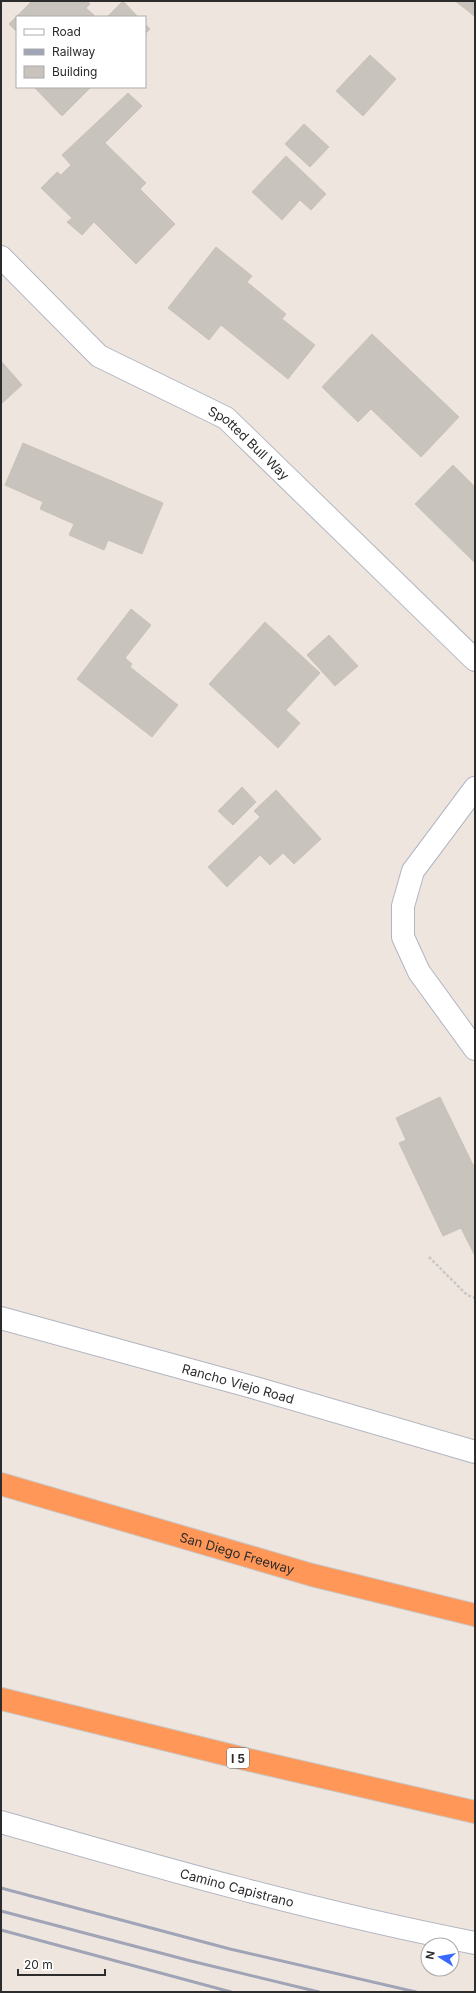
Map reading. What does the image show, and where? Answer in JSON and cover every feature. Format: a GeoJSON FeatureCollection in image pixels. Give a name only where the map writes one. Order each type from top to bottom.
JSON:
{"type":"FeatureCollection","features":[{"type":"Feature","properties":{"kind":"highway","name":"San Diego Freeway"},"geometry":{"type":"LineString","coordinates":[[1,1484],[312,1575],[475,1615]]}},
{"type":"Feature","properties":{"kind":"highway","name":"I 5"},"geometry":{"type":"LineString","coordinates":[[1,1699],[245,1759],[475,1812]]}},
{"type":"Feature","properties":{"kind":"street","name":"Spotted Bull Way"},"geometry":{"type":"LineString","coordinates":[[1,257],[99,356],[226,418],[475,660]]}},
{"type":"Feature","properties":{"kind":"street"},"geometry":{"type":"LineString","coordinates":[[475,788],[413,871],[403,906],[404,937],[419,972],[475,1049]]}},
{"type":"Feature","properties":{"kind":"street","name":"Rancho Viejo Road"},"geometry":{"type":"LineString","coordinates":[[1,1318],[252,1387],[475,1452]]}},
{"type":"Feature","properties":{"kind":"street","name":"Camino Capistrano"},"geometry":{"type":"LineString","coordinates":[[1,1822],[150,1865],[301,1905],[475,1943]]}},
{"type":"Feature","properties":{"kind":"path"},"geometry":{"type":"LineString","coordinates":[[429,1257],[467,1295],[475,1298]]}},
{"type":"Feature","properties":{"kind":"building"},"geometry":{"type":"Polygon","coordinates":[[[32,1],[87,1],[90,4],[86,8],[95,16],[17,16],[32,1]]]}},
{"type":"Feature","properties":{"kind":"building"},"geometry":{"type":"Polygon","coordinates":[[[123,1],[137,16],[108,16],[123,1]]]}},
{"type":"Feature","properties":{"kind":"building"},"geometry":{"type":"Polygon","coordinates":[[[455,1],[474,1],[467,10],[455,1]]]}},
{"type":"Feature","properties":{"kind":"building"},"geometry":{"type":"Polygon","coordinates":[[[475,1],[475,17],[467,10],[475,1]]]}},
{"type":"Feature","properties":{"kind":"building"},"geometry":{"type":"Polygon","coordinates":[[[16,17],[16,31],[9,24],[16,17]]]}},
{"type":"Feature","properties":{"kind":"building"},"geometry":{"type":"Polygon","coordinates":[[[146,25],[150,29],[146,33],[146,25]]]}},
{"type":"Feature","properties":{"kind":"building"},"geometry":{"type":"Polygon","coordinates":[[[370,55],[396,79],[363,116],[336,91],[370,55]]]}},
{"type":"Feature","properties":{"kind":"building"},"geometry":{"type":"Polygon","coordinates":[[[35,88],[90,88],[62,116],[35,88]]]}},
{"type":"Feature","properties":{"kind":"building"},"geometry":{"type":"Polygon","coordinates":[[[128,93],[142,106],[105,143],[146,183],[140,189],[175,224],[136,264],[94,222],[82,235],[67,222],[72,218],[41,188],[57,172],[61,175],[71,165],[62,155],[128,93]]]}},
{"type":"Feature","properties":{"kind":"building"},"geometry":{"type":"Polygon","coordinates":[[[304,124],[329,147],[310,167],[285,144],[304,124]]]}},
{"type":"Feature","properties":{"kind":"building"},"geometry":{"type":"Polygon","coordinates":[[[286,156],[326,194],[311,210],[300,200],[282,220],[252,192],[286,156]]]}},
{"type":"Feature","properties":{"kind":"building"},"geometry":{"type":"Polygon","coordinates":[[[216,247],[252,276],[247,282],[286,314],[282,319],[315,345],[288,379],[221,325],[209,340],[168,308],[216,247]]]}},
{"type":"Feature","properties":{"kind":"building"},"geometry":{"type":"Polygon","coordinates":[[[372,334],[459,417],[421,457],[371,409],[358,422],[322,387],[372,334]]]}},
{"type":"Feature","properties":{"kind":"building"},"geometry":{"type":"Polygon","coordinates":[[[1,361],[22,385],[1,404],[1,361]]]}},
{"type":"Feature","properties":{"kind":"building"},"geometry":{"type":"Polygon","coordinates":[[[23,443],[163,503],[142,554],[108,540],[104,550],[69,535],[74,524],[40,509],[43,502],[5,485],[23,443]]]}},
{"type":"Feature","properties":{"kind":"building"},"geometry":{"type":"Polygon","coordinates":[[[453,465],[475,487],[475,563],[415,504],[453,465]]]}},
{"type":"Feature","properties":{"kind":"building"},"geometry":{"type":"Polygon","coordinates":[[[131,609],[151,625],[125,658],[132,664],[130,667],[178,705],[152,737],[77,679],[131,609]]]}},
{"type":"Feature","properties":{"kind":"building"},"geometry":{"type":"Polygon","coordinates":[[[265,622],[320,673],[286,710],[300,723],[278,748],[209,684],[265,622]]]}},
{"type":"Feature","properties":{"kind":"building"},"geometry":{"type":"Polygon","coordinates":[[[329,635],[358,666],[335,686],[307,655],[329,635]]]}},
{"type":"Feature","properties":{"kind":"building"},"geometry":{"type":"Polygon","coordinates":[[[242,787],[256,802],[233,825],[218,811],[242,787]]]}},
{"type":"Feature","properties":{"kind":"building"},"geometry":{"type":"Polygon","coordinates":[[[276,790],[321,839],[294,864],[283,853],[270,865],[260,855],[227,887],[208,867],[260,817],[254,811],[276,790]]]}},
{"type":"Feature","properties":{"kind":"building"},"geometry":{"type":"Polygon","coordinates":[[[440,1097],[473,1165],[475,1164],[475,1256],[461,1228],[443,1236],[399,1143],[406,1140],[396,1118],[440,1097]]]}},
{"type":"Feature","properties":{"kind":"railway"},"geometry":{"type":"LineString","coordinates":[[1,1888],[230,1949],[416,1992]]}},
{"type":"Feature","properties":{"kind":"railway"},"geometry":{"type":"LineString","coordinates":[[1,1911],[191,1961],[319,1992]]}},
{"type":"Feature","properties":{"kind":"railway"},"geometry":{"type":"LineString","coordinates":[[1,1930],[231,1992]]}}]}
